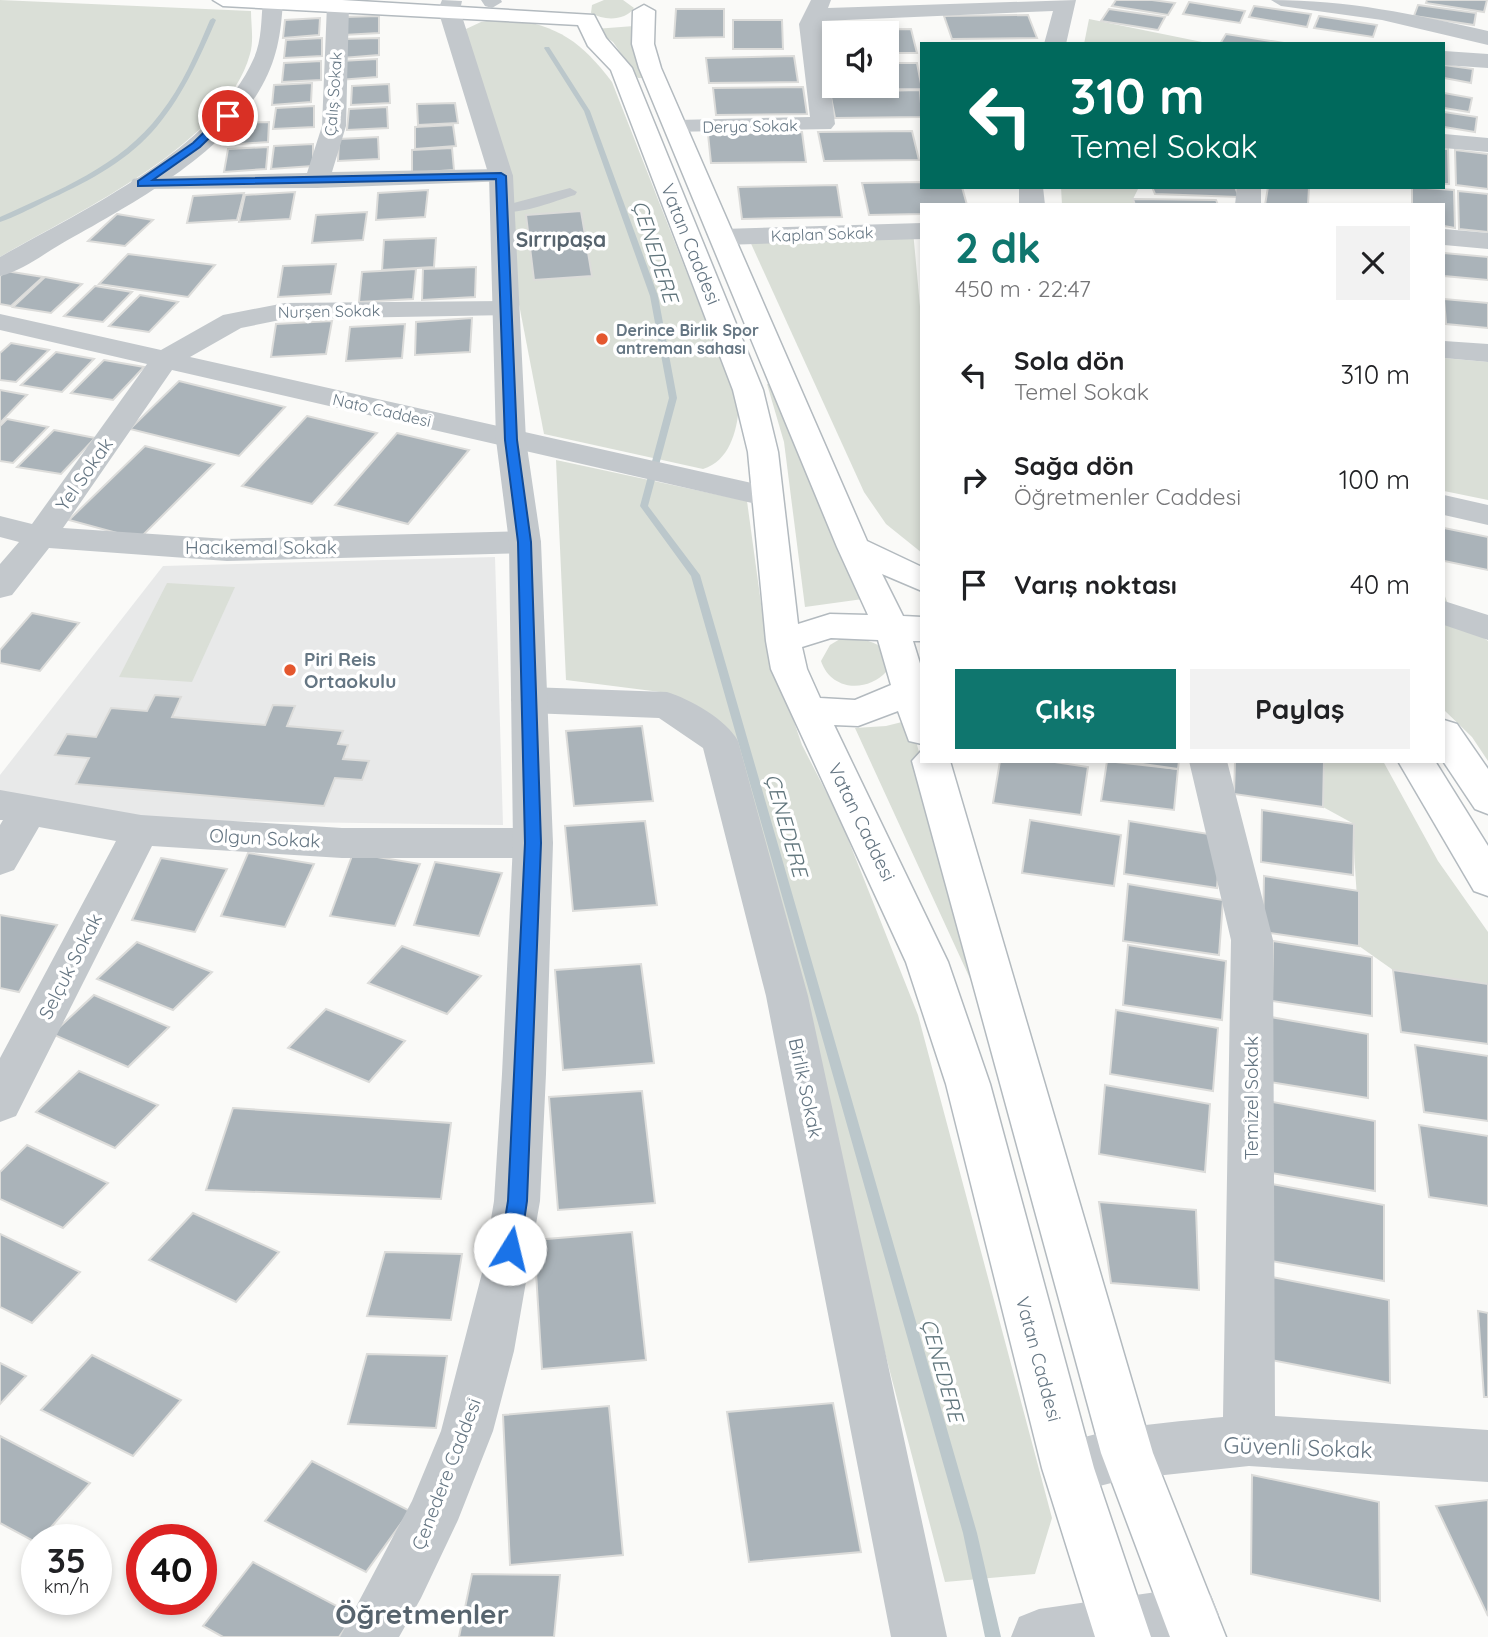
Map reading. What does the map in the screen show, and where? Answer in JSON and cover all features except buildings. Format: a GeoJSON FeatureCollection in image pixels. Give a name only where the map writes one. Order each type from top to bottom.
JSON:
{"type":"FeatureCollection","features":[{"type":"Feature","properties":{"kind":"main road"},"geometry":{"type":"LineString","coordinates":[[223,0],[338,5],[447,4],[617,11]]}},
{"type":"Feature","properties":{"kind":"main road"},"geometry":{"type":"LineString","coordinates":[[447,4],[531,0]]}},
{"type":"Feature","properties":{"kind":"main road","name":"Vatan Caddesi"},"geometry":{"type":"LineString","coordinates":[[917,689],[908,629],[853,547],[645,54],[617,11],[596,41],[621,68],[748,390],[763,452],[765,496],[789,669],[887,872],[927,962],[968,1084],[1068,1468],[1087,1633]]}},
{"type":"Feature","properties":{"kind":"main road"},"geometry":{"type":"LineString","coordinates":[[853,547],[920,579]]}},
{"type":"Feature","properties":{"kind":"main road"},"geometry":{"type":"LineString","coordinates":[[783,641],[830,626],[908,629]]}},
{"type":"Feature","properties":{"kind":"main road"},"geometry":{"type":"LineString","coordinates":[[807,710],[858,713],[917,689]]}},
{"type":"Feature","properties":{"kind":"main road"},"geometry":{"type":"LineString","coordinates":[[1445,735],[1488,799]]}},
{"type":"Feature","properties":{"kind":"main road","name":"Vatan Caddesi"},"geometry":{"type":"LineString","coordinates":[[934,763],[1127,1453],[1194,1626]]}},
{"type":"Feature","properties":{"kind":"main road"},"geometry":{"type":"LineString","coordinates":[[1417,763],[1488,880]]}},
{"type":"Feature","properties":{"kind":"street"},"geometry":{"type":"LineString","coordinates":[[1281,0],[1382,7],[1488,38]]}},
{"type":"Feature","properties":{"kind":"street"},"geometry":{"type":"LineString","coordinates":[[0,268],[142,184],[197,145],[241,100],[265,60],[271,40],[272,1]]}},
{"type":"Feature","properties":{"kind":"street"},"geometry":{"type":"LineString","coordinates":[[817,7],[1065,2],[1055,42]]}},
{"type":"Feature","properties":{"kind":"street","name":"Çenedere Caddesi"},"geometry":{"type":"LineString","coordinates":[[368,1637],[402,1580],[431,1520],[467,1430],[489,1351],[506,1273],[517,1201],[533,843],[525,542],[511,440],[501,176],[447,4]]}},
{"type":"Feature","properties":{"kind":"street","name":"Çalış Sokak"},"geometry":{"type":"LineString","coordinates":[[317,181],[334,126],[338,5]]}},
{"type":"Feature","properties":{"kind":"street","name":"Derya Sokak"},"geometry":{"type":"LineString","coordinates":[[676,127],[823,124],[810,24],[817,7]]}},
{"type":"Feature","properties":{"kind":"street"},"geometry":{"type":"LineString","coordinates":[[1445,58],[1488,61]]}},
{"type":"Feature","properties":{"kind":"street"},"geometry":{"type":"LineString","coordinates":[[1445,141],[1488,145]]}},
{"type":"Feature","properties":{"kind":"street"},"geometry":{"type":"LineString","coordinates":[[142,184],[501,176]]}},
{"type":"Feature","properties":{"kind":"street","name":"Kaplan Sokak"},"geometry":{"type":"LineString","coordinates":[[722,237],[920,231]]}},
{"type":"Feature","properties":{"kind":"street"},"geometry":{"type":"LineString","coordinates":[[1445,237],[1488,241]]}},
{"type":"Feature","properties":{"kind":"street","name":"Nurşen Sokak"},"geometry":{"type":"LineString","coordinates":[[165,359],[233,321],[267,313],[504,309]]}},
{"type":"Feature","properties":{"kind":"street","name":"Nato Caddesi"},"geometry":{"type":"LineString","coordinates":[[0,322],[635,469],[765,496]]}},
{"type":"Feature","properties":{"kind":"street"},"geometry":{"type":"LineString","coordinates":[[1445,350],[1488,354]]}},
{"type":"Feature","properties":{"kind":"street","name":"Yel Sokak"},"geometry":{"type":"LineString","coordinates":[[0,586],[40,537],[165,359]]}},
{"type":"Feature","properties":{"kind":"street"},"geometry":{"type":"LineString","coordinates":[[1445,505],[1488,515]]}},
{"type":"Feature","properties":{"kind":"street","name":"Hacıkemal Sokak"},"geometry":{"type":"LineString","coordinates":[[0,526],[40,537],[297,555],[525,542]]}},
{"type":"Feature","properties":{"kind":"street"},"geometry":{"type":"LineString","coordinates":[[1447,608],[1488,628]]}},
{"type":"Feature","properties":{"kind":"street","name":"Birlik Sokak"},"geometry":{"type":"LineString","coordinates":[[529,700],[667,705],[720,741],[787,996],[919,1637]]}},
{"type":"Feature","properties":{"kind":"street","name":"Temizel Sokak"},"geometry":{"type":"LineString","coordinates":[[1208,763],[1252,940],[1249,1440]]}},
{"type":"Feature","properties":{"kind":"street"},"geometry":{"type":"LineString","coordinates":[[0,859],[14,808]]}},
{"type":"Feature","properties":{"kind":"street","name":"Olgun Sokak"},"geometry":{"type":"LineString","coordinates":[[14,808],[141,830],[342,843],[533,843]]}},
{"type":"Feature","properties":{"kind":"street","name":"Selçuk Sokak"},"geometry":{"type":"LineString","coordinates":[[0,1102],[141,830]]}},
{"type":"Feature","properties":{"kind":"street","name":"Güvenli Sokak"},"geometry":{"type":"LineString","coordinates":[[1068,1468],[1127,1453],[1249,1440],[1488,1455]]}},
{"type":"Feature","properties":{"kind":"street"},"geometry":{"type":"LineString","coordinates":[[1087,1633],[1194,1626]]}},
{"type":"Feature","properties":{"kind":"lane"},"geometry":{"type":"LineString","coordinates":[[502,208],[523,206],[570,192]]}},
{"type":"Feature","properties":{"kind":"shaded area"},"geometry":{"type":"Polygon","coordinates":[[[0,0],[251,11],[252,38],[250,54],[235,87],[211,118],[180,146],[145,173],[0,257],[0,0]]]}},
{"type":"Feature","properties":{"kind":"shaded area"},"geometry":{"type":"Polygon","coordinates":[[[604,0],[623,0],[634,8],[625,15],[614,18],[591,13],[592,5],[604,0]]]}},
{"type":"Feature","properties":{"kind":"shaded area"},"geometry":{"type":"Polygon","coordinates":[[[505,18],[540,25],[567,37],[590,56],[612,82],[739,406],[730,444],[712,465],[703,469],[544,434],[466,29],[481,22],[505,18]]]}},
{"type":"Feature","properties":{"kind":"shaded area"},"geometry":{"type":"Polygon","coordinates":[[[1089,19],[1202,42],[1084,42],[1089,19]]]}},
{"type":"Feature","properties":{"kind":"shaded area"},"geometry":{"type":"Polygon","coordinates":[[[634,26],[644,78],[638,78],[613,42],[595,29],[634,26]]]}},
{"type":"Feature","properties":{"kind":"shaded area"},"geometry":{"type":"Polygon","coordinates":[[[1061,189],[1138,189],[1133,199],[1134,203],[1062,203],[1061,189]]]}},
{"type":"Feature","properties":{"kind":"shaded area"},"geometry":{"type":"Polygon","coordinates":[[[913,231],[920,306],[920,551],[886,524],[864,492],[748,237],[913,231]]]}},
{"type":"Feature","properties":{"kind":"shaded area"},"geometry":{"type":"Polygon","coordinates":[[[1445,358],[1488,362],[1488,500],[1445,491],[1445,358]]]}},
{"type":"Feature","properties":{"kind":"shaded area"},"geometry":{"type":"Polygon","coordinates":[[[778,383],[863,599],[805,607],[784,442],[767,384],[778,383]]]}},
{"type":"Feature","properties":{"kind":"shaded area"},"geometry":{"type":"Polygon","coordinates":[[[556,460],[747,501],[766,640],[802,745],[840,819],[918,1015],[1052,1518],[1035,1574],[945,1582],[721,726],[668,693],[566,680],[556,460]]]}},
{"type":"Feature","properties":{"kind":"shaded area","name":"Piri Reis Ortaokulu"},"geometry":{"type":"Polygon","coordinates":[[[495,557],[503,825],[158,820],[0,793],[0,775],[163,566],[495,557]]]}},
{"type":"Feature","properties":{"kind":"shaded area"},"geometry":{"type":"Polygon","coordinates":[[[167,583],[235,587],[192,682],[119,677],[167,583]]]}},
{"type":"Feature","properties":{"kind":"shaded area"},"geometry":{"type":"Polygon","coordinates":[[[1445,596],[1453,616],[1488,641],[1488,761],[1472,737],[1445,711],[1445,596]]]}},
{"type":"Feature","properties":{"kind":"shaded area"},"geometry":{"type":"Polygon","coordinates":[[[840,639],[864,640],[886,650],[887,671],[870,683],[860,685],[850,686],[833,678],[821,661],[830,645],[840,639]]]}},
{"type":"Feature","properties":{"kind":"shaded area"},"geometry":{"type":"Polygon","coordinates":[[[910,720],[961,901],[978,996],[855,728],[886,726],[910,720]]]}},
{"type":"Feature","properties":{"kind":"shaded area"},"geometry":{"type":"Polygon","coordinates":[[[1324,763],[1384,763],[1438,861],[1488,932],[1488,984],[1393,970],[1359,946],[1354,824],[1323,807],[1324,763]]]}},
{"type":"Feature","properties":{"kind":"waterway"},"geometry":{"type":"LineString","coordinates":[[0,220],[89,177],[137,143],[172,101],[191,69],[213,20]]}},
{"type":"Feature","properties":{"kind":"waterway","name":"ÇENEDERE"},"geometry":{"type":"LineString","coordinates":[[547,48],[587,111],[654,296],[673,398],[644,506],[695,575],[970,1533],[993,1637]]}},
{"type":"Feature","properties":{"kind":"place","name":"Derince Birlik Spor antreman sahası"},"geometry":{"type":"Point","coordinates":[602,339]}},
{"type":"Feature","properties":{"kind":"place","name":"Piri Reis Ortaokulu"},"geometry":{"type":"Point","coordinates":[290,670]}},
{"type":"Feature","properties":{"kind":"district","name":"Sırrıpaşa"},"geometry":{"type":"Point","coordinates":[561,239]}},
{"type":"Feature","properties":{"kind":"district","name":"Öğretmenler"},"geometry":{"type":"Point","coordinates":[422,1613]}},
{"type":"Feature","properties":{"kind":"route"},"geometry":{"type":"LineString","coordinates":[[228,116],[197,145],[142,184],[501,176],[511,440],[525,542],[533,843],[517,1201],[510,1249]]}}]}
